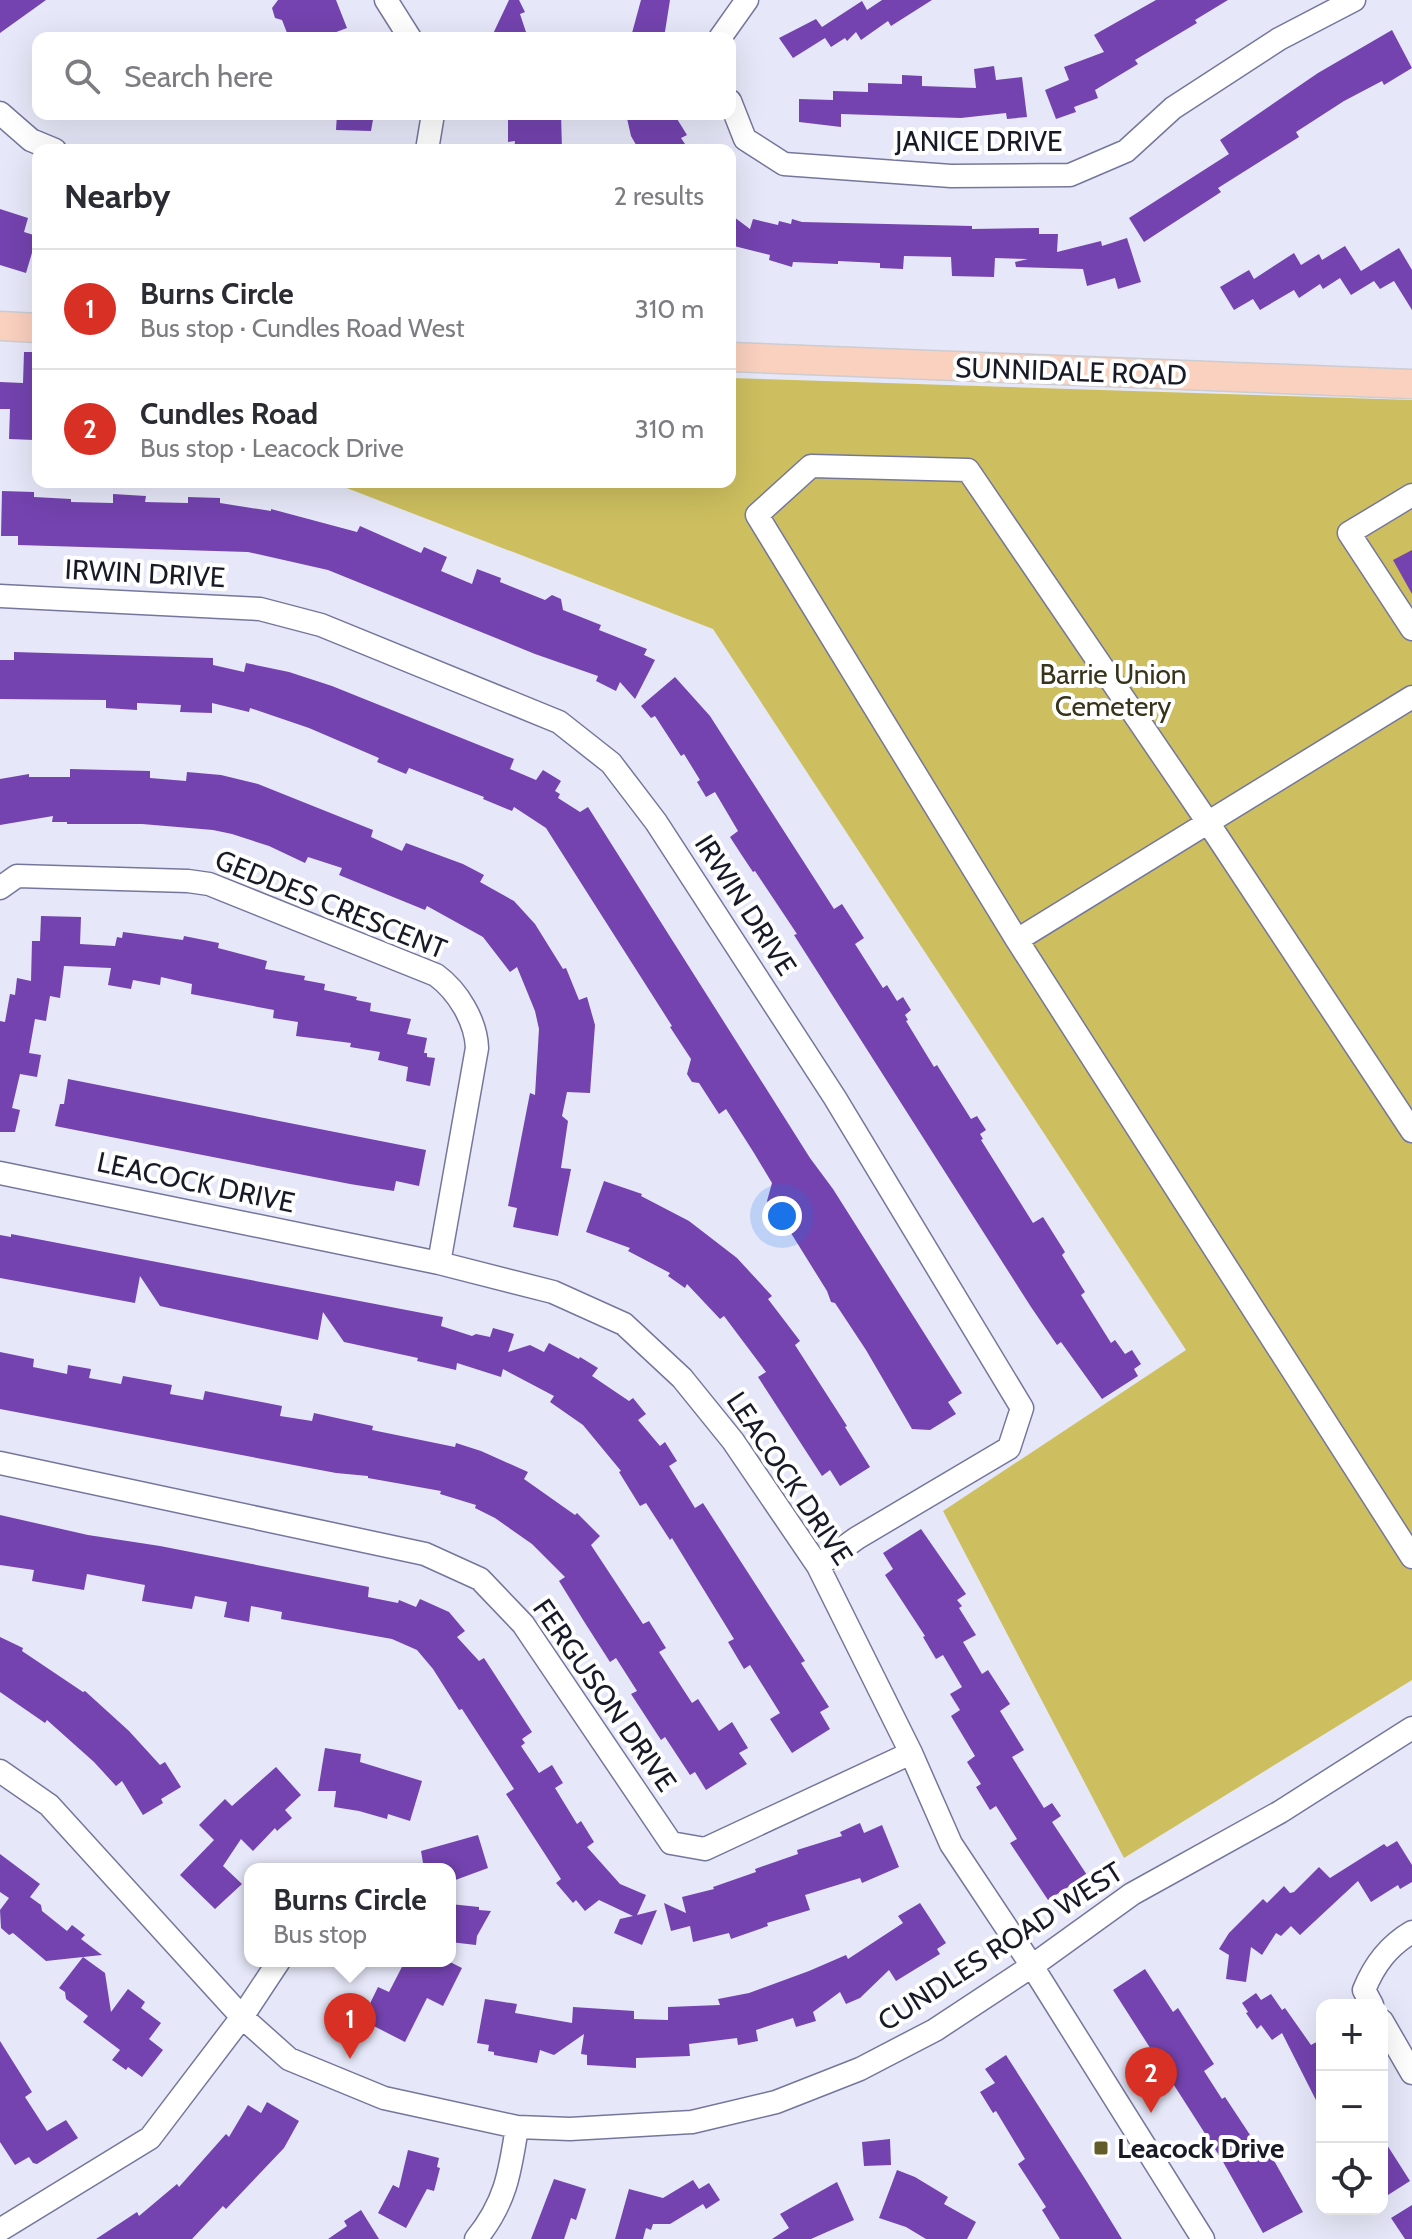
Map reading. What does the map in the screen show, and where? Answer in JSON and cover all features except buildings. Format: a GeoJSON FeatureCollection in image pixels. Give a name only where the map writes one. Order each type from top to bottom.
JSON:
{"type":"FeatureCollection","features":[{"type":"Feature","properties":{"kind":"main road"},"geometry":{"type":"LineString","coordinates":[[0,326],[32,328]]}},
{"type":"Feature","properties":{"kind":"main road","name":"SUNNIDALE ROAD"},"geometry":{"type":"LineString","coordinates":[[736,357],[1412,384]]}},
{"type":"Feature","properties":{"kind":"street"},"geometry":{"type":"LineString","coordinates":[[386,0],[406,32]]}},
{"type":"Feature","properties":{"kind":"street"},"geometry":{"type":"LineString","coordinates":[[724,32],[747,0]]}},
{"type":"Feature","properties":{"kind":"street","name":"JANICE DRIVE"},"geometry":{"type":"LineString","coordinates":[[736,116],[745,139],[784,164],[951,176],[1070,175],[1126,151],[1186,99],[1279,39],[1354,0]]}},
{"type":"Feature","properties":{"kind":"street"},"geometry":{"type":"LineString","coordinates":[[0,113],[31,140],[41,144]]}},
{"type":"Feature","properties":{"kind":"street"},"geometry":{"type":"LineString","coordinates":[[428,144],[432,120]]}},
{"type":"Feature","properties":{"kind":"street"},"geometry":{"type":"LineString","coordinates":[[1412,1131],[1209,824],[968,470],[811,466],[757,515],[1017,940],[1412,1557]]}},
{"type":"Feature","properties":{"kind":"street"},"geometry":{"type":"LineString","coordinates":[[1412,495],[1349,533],[1412,629]]}},
{"type":"Feature","properties":{"kind":"street","name":"IRWIN DRIVE"},"geometry":{"type":"LineString","coordinates":[[0,596],[260,609],[321,625],[559,722],[611,763],[656,822],[835,1098],[1022,1408],[1009,1448],[857,1538],[818,1566]]}},
{"type":"Feature","properties":{"kind":"street"},"geometry":{"type":"LineString","coordinates":[[1017,940],[1412,697]]}},
{"type":"Feature","properties":{"kind":"street","name":"GEDDES CRESCENT"},"geometry":{"type":"LineString","coordinates":[[0,888],[17,876],[209,884],[436,975],[448,984],[476,1030],[477,1048],[439,1263]]}},
{"type":"Feature","properties":{"kind":"street","name":"LEACOCK DRIVE"},"geometry":{"type":"LineString","coordinates":[[0,1173],[439,1263],[553,1292],[624,1324],[682,1378],[733,1441],[818,1566],[911,1753],[951,1844],[1032,1966],[1203,2239]]}},
{"type":"Feature","properties":{"kind":"street","name":"FERGUSON DRIVE"},"geometry":{"type":"LineString","coordinates":[[0,1463],[425,1554],[480,1579],[523,1624],[671,1843],[705,1849],[911,1753]]}},
{"type":"Feature","properties":{"kind":"street","name":"CUNDLES ROAD WEST"},"geometry":{"type":"LineString","coordinates":[[0,1771],[49,1805],[242,2017],[289,2059],[384,2098],[517,2127],[570,2129],[692,2122],[776,2102],[860,2069],[935,2030],[1032,1966],[1132,1894],[1280,1812],[1412,1728]]}},
{"type":"Feature","properties":{"kind":"street"},"geometry":{"type":"LineString","coordinates":[[1369,1999],[1364,1990],[1373,1966],[1412,1932]]}},
{"type":"Feature","properties":{"kind":"street"},"geometry":{"type":"LineString","coordinates":[[0,2230],[150,2138],[242,2017],[275,1967]]}},
{"type":"Feature","properties":{"kind":"street"},"geometry":{"type":"LineString","coordinates":[[1388,2031],[1412,2073]]}},
{"type":"Feature","properties":{"kind":"street"},"geometry":{"type":"LineString","coordinates":[[476,2239],[486,2228],[508,2185],[517,2127]]}},
{"type":"Feature","properties":{"kind":"green space","name":"Barrie Union Cemetery"},"geometry":{"type":"Polygon","coordinates":[[[736,378],[1412,400],[1412,1680],[1124,1858],[943,1511],[1186,1350],[713,629],[347,488],[736,488],[736,378]]]}},
{"type":"Feature","properties":{"kind":"place","name":"Burns Circle"},"geometry":{"type":"Point","coordinates":[350,2059]}},
{"type":"Feature","properties":{"kind":"place","name":"Cundles Road"},"geometry":{"type":"Point","coordinates":[1151,2113]}},
{"type":"Feature","properties":{"kind":"place","name":"Leacock Drive"},"geometry":{"type":"Point","coordinates":[1101,2148]}}]}
